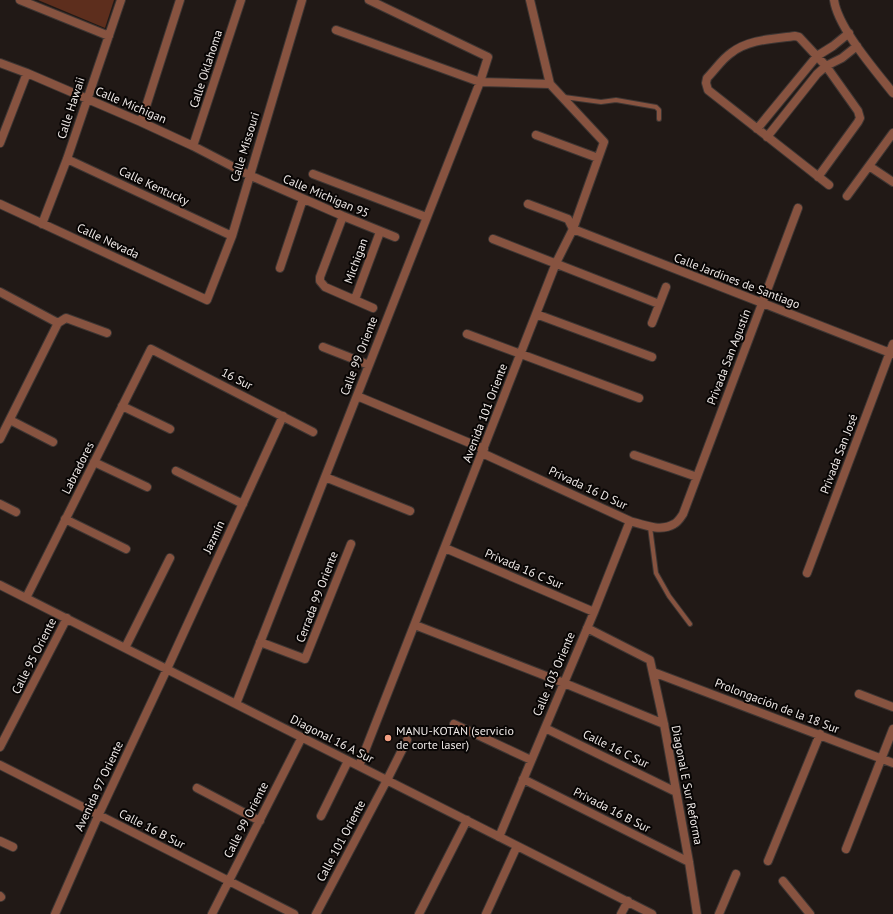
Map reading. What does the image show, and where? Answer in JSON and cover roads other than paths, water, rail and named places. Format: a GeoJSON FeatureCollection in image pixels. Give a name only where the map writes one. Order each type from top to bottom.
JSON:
{"type":"FeatureCollection","features":[{"type":"Feature","properties":{"kind":"street"},"geometry":{"type":"LineString","coordinates":[[20,0],[109,36]]}},
{"type":"Feature","properties":{"kind":"street","name":"Calle Hawaii"},"geometry":{"type":"LineString","coordinates":[[42,224],[67,159],[121,0]]}},
{"type":"Feature","properties":{"kind":"street"},"geometry":{"type":"LineString","coordinates":[[142,122],[180,0]]}},
{"type":"Feature","properties":{"kind":"street","name":"Calle Oklahoma"},"geometry":{"type":"LineString","coordinates":[[193,146],[241,0]]}},
{"type":"Feature","properties":{"kind":"street","name":"Calle Missouri"},"geometry":{"type":"LineString","coordinates":[[207,300],[232,236],[302,0]]}},
{"type":"Feature","properties":{"kind":"street","name":"Calle 99 Oriente"},"geometry":{"type":"LineString","coordinates":[[236,704],[480,82],[488,57],[369,0]]}},
{"type":"Feature","properties":{"kind":"street"},"geometry":{"type":"LineString","coordinates":[[336,30],[480,82],[550,84],[530,0]]}},
{"type":"Feature","properties":{"kind":"street"},"geometry":{"type":"LineString","coordinates":[[834,0],[839,18],[857,46],[893,93]]}},
{"type":"Feature","properties":{"kind":"street"},"geometry":{"type":"LineString","coordinates":[[757,129],[817,56],[833,46],[849,33]]}},
{"type":"Feature","properties":{"kind":"street"},"geometry":{"type":"LineString","coordinates":[[818,177],[858,122],[860,118],[858,111],[826,66],[802,40],[795,36],[753,42],[731,53],[707,78],[706,83],[708,90],[767,137],[818,177],[829,185]]}},
{"type":"Feature","properties":{"kind":"street"},"geometry":{"type":"LineString","coordinates":[[767,137],[817,74],[826,66],[842,58],[857,46]]}},
{"type":"Feature","properties":{"kind":"street","name":"Calle Míchigan"},"geometry":{"type":"LineString","coordinates":[[0,63],[142,122],[249,175]]}},
{"type":"Feature","properties":{"kind":"street"},"geometry":{"type":"LineString","coordinates":[[0,143],[27,73]]}},
{"type":"Feature","properties":{"kind":"street","name":"Avenida 101 Oriente"},"geometry":{"type":"LineString","coordinates":[[359,766],[556,263],[573,229],[604,142],[550,84]]}},
{"type":"Feature","properties":{"kind":"street"},"geometry":{"type":"LineString","coordinates":[[847,196],[893,133]]}},
{"type":"Feature","properties":{"kind":"street"},"geometry":{"type":"LineString","coordinates":[[536,135],[598,158]]}},
{"type":"Feature","properties":{"kind":"street","name":"Calle Kentucky"},"geometry":{"type":"LineString","coordinates":[[67,159],[232,236]]}},
{"type":"Feature","properties":{"kind":"street"},"geometry":{"type":"LineString","coordinates":[[869,166],[893,182]]}},
{"type":"Feature","properties":{"kind":"street"},"geometry":{"type":"LineString","coordinates":[[313,174],[426,217]]}},
{"type":"Feature","properties":{"kind":"street","name":"Calle Michigan 95"},"geometry":{"type":"LineString","coordinates":[[249,175],[395,238]]}},
{"type":"Feature","properties":{"kind":"street"},"geometry":{"type":"LineString","coordinates":[[280,268],[303,199]]}},
{"type":"Feature","properties":{"kind":"street","name":"Calle Nevada"},"geometry":{"type":"LineString","coordinates":[[0,204],[207,300]]}},
{"type":"Feature","properties":{"kind":"street"},"geometry":{"type":"LineString","coordinates":[[528,204],[568,219],[573,229]]}},
{"type":"Feature","properties":{"kind":"street","name":"Privada San Agustín"},"geometry":{"type":"LineString","coordinates":[[684,514],[798,208]]}},
{"type":"Feature","properties":{"kind":"street"},"geometry":{"type":"LineString","coordinates":[[342,216],[320,277],[320,281],[325,286],[373,308]]}},
{"type":"Feature","properties":{"kind":"street","name":"Calle Jardines de Santiago"},"geometry":{"type":"LineString","coordinates":[[573,229],[891,354]]}},
{"type":"Feature","properties":{"kind":"street","name":"Michigan"},"geometry":{"type":"LineString","coordinates":[[355,299],[380,232]]}},
{"type":"Feature","properties":{"kind":"street"},"geometry":{"type":"LineString","coordinates":[[494,239],[659,304]]}},
{"type":"Feature","properties":{"kind":"street"},"geometry":{"type":"LineString","coordinates":[[652,323],[666,287]]}},
{"type":"Feature","properties":{"kind":"street"},"geometry":{"type":"LineString","coordinates":[[0,292],[58,322]]}},
{"type":"Feature","properties":{"kind":"street"},"geometry":{"type":"LineString","coordinates":[[536,314],[652,357]]}},
{"type":"Feature","properties":{"kind":"street"},"geometry":{"type":"LineString","coordinates":[[0,439],[2,429],[10,420],[58,322],[66,318],[107,334]]}},
{"type":"Feature","properties":{"kind":"street"},"geometry":{"type":"LineString","coordinates":[[467,334],[639,398]]}},
{"type":"Feature","properties":{"kind":"street","name":"Privada San José"},"geometry":{"type":"LineString","coordinates":[[807,573],[891,354],[893,344]]}},
{"type":"Feature","properties":{"kind":"street"},"geometry":{"type":"LineString","coordinates":[[323,347],[369,364]]}},
{"type":"Feature","properties":{"kind":"street","name":"Labradores"},"geometry":{"type":"LineString","coordinates":[[26,598],[150,349]]}},
{"type":"Feature","properties":{"kind":"street","name":"16 Sur"},"geometry":{"type":"LineString","coordinates":[[150,349],[313,432]]}},
{"type":"Feature","properties":{"kind":"street","name":"Privada 16 D Sur"},"geometry":{"type":"LineString","coordinates":[[357,396],[483,451],[630,521],[650,527],[661,527],[674,524],[684,514]]}},
{"type":"Feature","properties":{"kind":"street"},"geometry":{"type":"LineString","coordinates":[[122,406],[170,429]]}},
{"type":"Feature","properties":{"kind":"street","name":"Jazmín"},"geometry":{"type":"LineString","coordinates":[[167,669],[283,416]]}},
{"type":"Feature","properties":{"kind":"street"},"geometry":{"type":"LineString","coordinates":[[10,420],[53,442]]}},
{"type":"Feature","properties":{"kind":"street"},"geometry":{"type":"LineString","coordinates":[[634,455],[697,477]]}},
{"type":"Feature","properties":{"kind":"street"},"geometry":{"type":"LineString","coordinates":[[94,462],[147,487]]}},
{"type":"Feature","properties":{"kind":"street"},"geometry":{"type":"LineString","coordinates":[[176,471],[242,504]]}},
{"type":"Feature","properties":{"kind":"street"},"geometry":{"type":"LineString","coordinates":[[325,477],[410,511]]}},
{"type":"Feature","properties":{"kind":"street"},"geometry":{"type":"LineString","coordinates":[[0,504],[16,512]]}},
{"type":"Feature","properties":{"kind":"street"},"geometry":{"type":"LineString","coordinates":[[65,519],[126,549]]}},
{"type":"Feature","properties":{"kind":"street","name":"Calle 103 Oriente"},"geometry":{"type":"LineString","coordinates":[[499,837],[594,612],[630,521]]}},
{"type":"Feature","properties":{"kind":"street","name":"Cerrada 99 Oriente"},"geometry":{"type":"LineString","coordinates":[[260,642],[305,660],[351,544]]}},
{"type":"Feature","properties":{"kind":"street","name":"Privada 16 C Sur"},"geometry":{"type":"LineString","coordinates":[[445,548],[594,612]]}},
{"type":"Feature","properties":{"kind":"street"},"geometry":{"type":"LineString","coordinates":[[125,648],[170,558]]}},
{"type":"Feature","properties":{"kind":"street","name":"Diagonal 16 A Sur"},"geometry":{"type":"LineString","coordinates":[[0,585],[652,914]]}},
{"type":"Feature","properties":{"kind":"street","name":"Calle 95 Oriente"},"geometry":{"type":"LineString","coordinates":[[0,747],[66,618]]}},
{"type":"Feature","properties":{"kind":"street"},"geometry":{"type":"LineString","coordinates":[[415,625],[664,724]]}},
{"type":"Feature","properties":{"kind":"street","name":"Diagonal E Sur Reforma"},"geometry":{"type":"LineString","coordinates":[[587,628],[650,660],[664,724],[690,862],[697,914]]}},
{"type":"Feature","properties":{"kind":"street","name":"Avenida 97 Oriente"},"geometry":{"type":"LineString","coordinates":[[55,914],[98,816],[167,669]]}},
{"type":"Feature","properties":{"kind":"street","name":"Prolongación de la 18 Sur"},"geometry":{"type":"LineString","coordinates":[[653,672],[820,734],[893,763]]}},
{"type":"Feature","properties":{"kind":"street"},"geometry":{"type":"LineString","coordinates":[[860,694],[893,707]]}},
{"type":"Feature","properties":{"kind":"street"},"geometry":{"type":"LineString","coordinates":[[454,724],[531,760]]}},
{"type":"Feature","properties":{"kind":"street","name":"Calle 16 C Sur"},"geometry":{"type":"LineString","coordinates":[[545,728],[676,792]]}},
{"type":"Feature","properties":{"kind":"street"},"geometry":{"type":"LineString","coordinates":[[846,850],[893,729]]}},
{"type":"Feature","properties":{"kind":"street"},"geometry":{"type":"LineString","coordinates":[[768,861],[820,734]]}},
{"type":"Feature","properties":{"kind":"street","name":"Calle 99 Oriente"},"geometry":{"type":"LineString","coordinates":[[212,914],[302,737]]}},
{"type":"Feature","properties":{"kind":"street","name":"Calle 101 Oriente"},"geometry":{"type":"LineString","coordinates":[[316,914],[407,740]]}},
{"type":"Feature","properties":{"kind":"street"},"geometry":{"type":"LineString","coordinates":[[321,816],[348,761]]}},
{"type":"Feature","properties":{"kind":"street","name":"Calle 16 B Sur"},"geometry":{"type":"LineString","coordinates":[[0,765],[294,914]]}},
{"type":"Feature","properties":{"kind":"street","name":"Privada 16 B Sur"},"geometry":{"type":"LineString","coordinates":[[523,779],[690,862]]}},
{"type":"Feature","properties":{"kind":"street"},"geometry":{"type":"LineString","coordinates":[[197,788],[260,821]]}},
{"type":"Feature","properties":{"kind":"street"},"geometry":{"type":"LineString","coordinates":[[419,914],[467,820]]}},
{"type":"Feature","properties":{"kind":"street"},"geometry":{"type":"LineString","coordinates":[[0,841],[13,847]]}},
{"type":"Feature","properties":{"kind":"street"},"geometry":{"type":"LineString","coordinates":[[486,914],[517,846]]}},
{"type":"Feature","properties":{"kind":"street"},"geometry":{"type":"LineString","coordinates":[[719,914],[736,874]]}},
{"type":"Feature","properties":{"kind":"street"},"geometry":{"type":"LineString","coordinates":[[783,881],[810,914]]}},
{"type":"Feature","properties":{"kind":"street"},"geometry":{"type":"LineString","coordinates":[[621,914],[628,902]]}},
{"type":"Feature","properties":{"kind":"lane"},"geometry":{"type":"LineString","coordinates":[[561,96],[601,102],[616,100],[656,107],[659,110],[659,119]]}},
{"type":"Feature","properties":{"kind":"lane"},"geometry":{"type":"LineString","coordinates":[[650,527],[656,572],[669,596],[690,624]]}},
{"type":"Feature","properties":{"kind":"place","name":"MANU-KOTAN (servicio de corte laser)"},"geometry":{"type":"Point","coordinates":[388,738]}}]}
